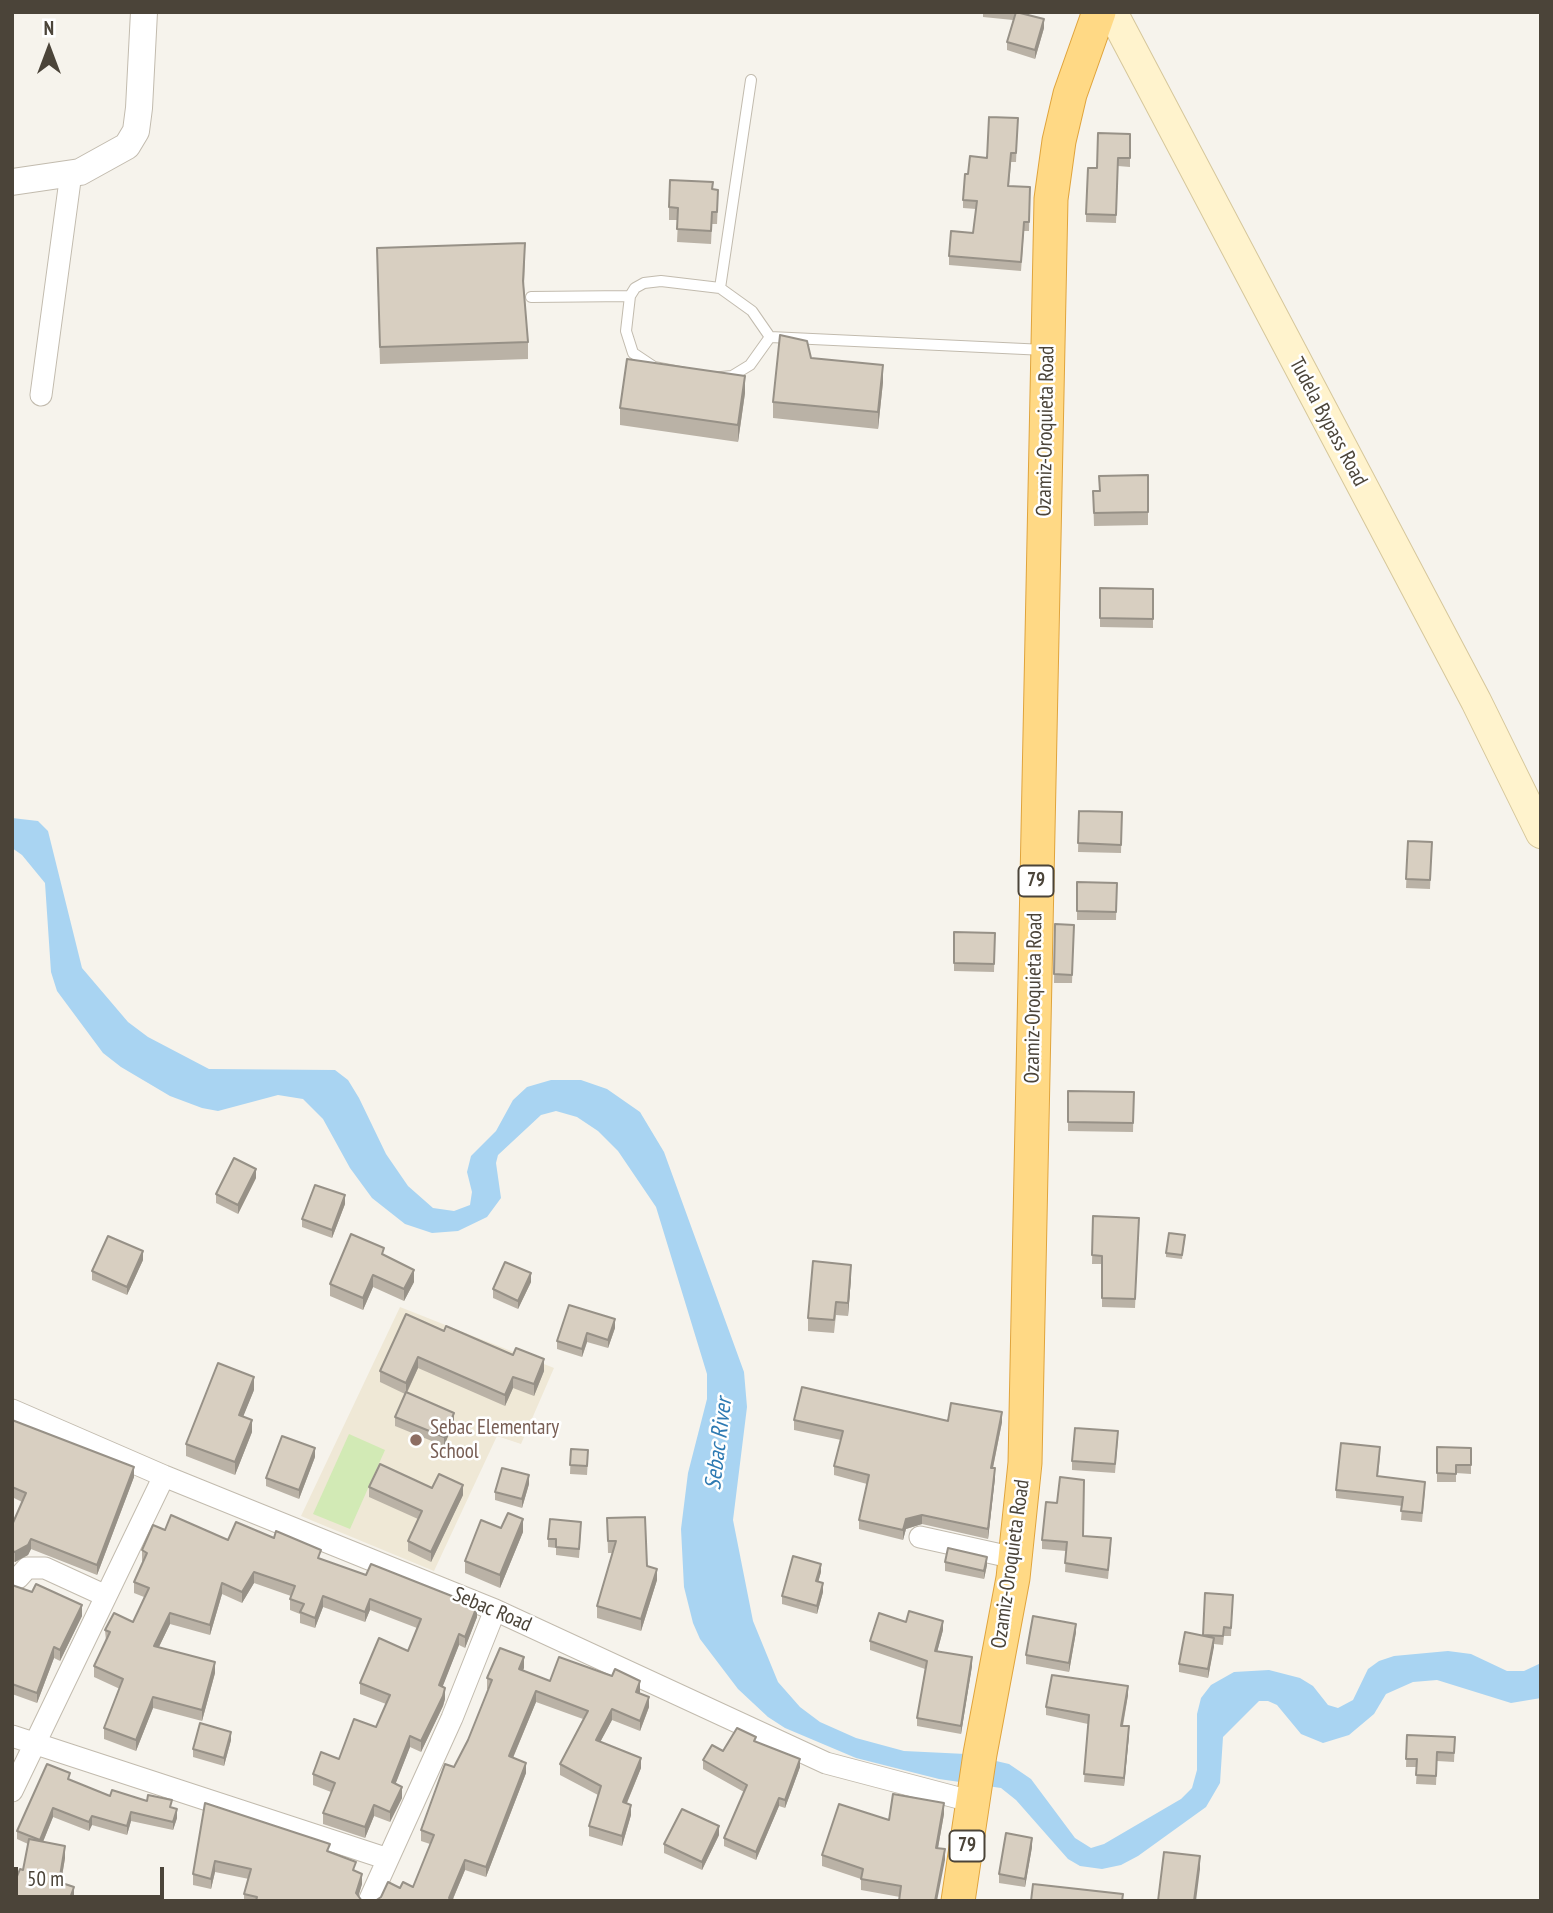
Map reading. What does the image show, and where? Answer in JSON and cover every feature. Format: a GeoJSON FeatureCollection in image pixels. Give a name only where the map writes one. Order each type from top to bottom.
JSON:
{"type":"FeatureCollection","features":[{"type":"Feature","properties":{"kind":"highway","name":"Ozamiz-Oroquieta Road"},"geometry":{"type":"LineString","coordinates":[[958,1901],[980,1754],[1015,1558],[1025,1463],[1051,199],[1059,141],[1079,62],[1099,12]]}},
{"type":"Feature","properties":{"kind":"main road","name":"Tudela Bypass Road"},"geometry":{"type":"LineString","coordinates":[[1112,12],[1476,701],[1541,833]]}},
{"type":"Feature","properties":{"kind":"street"},"geometry":{"type":"LineString","coordinates":[[12,182],[80,172],[127,146],[135,131],[144,12]]}},
{"type":"Feature","properties":{"kind":"street"},"geometry":{"type":"LineString","coordinates":[[41,395],[71,173]]}},
{"type":"Feature","properties":{"kind":"street","name":"Sebac Road"},"geometry":{"type":"LineString","coordinates":[[12,1410],[164,1476],[495,1610],[826,1763],[975,1796]]}},
{"type":"Feature","properties":{"kind":"street"},"geometry":{"type":"LineString","coordinates":[[12,1791],[164,1476]]}},
{"type":"Feature","properties":{"kind":"street"},"geometry":{"type":"LineString","coordinates":[[920,1537],[1015,1558]]}},
{"type":"Feature","properties":{"kind":"street"},"geometry":{"type":"LineString","coordinates":[[18,1578],[27,1567],[45,1567],[106,1596]]}},
{"type":"Feature","properties":{"kind":"street"},"geometry":{"type":"LineString","coordinates":[[369,1901],[452,1718],[495,1610]]}},
{"type":"Feature","properties":{"kind":"street"},"geometry":{"type":"LineString","coordinates":[[12,1736],[388,1858]]}},
{"type":"Feature","properties":{"kind":"lane"},"geometry":{"type":"LineString","coordinates":[[720,288],[751,80]]}},
{"type":"Feature","properties":{"kind":"lane"},"geometry":{"type":"LineString","coordinates":[[660,281],[720,288],[752,311],[770,337],[750,365],[732,376],[711,378],[654,368],[633,353],[628,342],[630,296],[635,288],[644,283],[660,281]]}},
{"type":"Feature","properties":{"kind":"lane"},"geometry":{"type":"LineString","coordinates":[[531,297],[630,296]]}},
{"type":"Feature","properties":{"kind":"lane"},"geometry":{"type":"LineString","coordinates":[[770,337],[1047,350]]}},
{"type":"Feature","properties":{"kind":"shaded area","name":"Sebac Elementary School"},"geometry":{"type":"Polygon","coordinates":[[[400,1307],[554,1368],[521,1444],[497,1436],[434,1571],[301,1516],[400,1307]]]}},
{"type":"Feature","properties":{"kind":"green space"},"geometry":{"type":"Polygon","coordinates":[[[349,1434],[385,1450],[350,1529],[313,1514],[349,1434]]]}},
{"type":"Feature","properties":{"kind":"water","name":"Sebac River"},"geometry":{"type":"Polygon","coordinates":[[[12,818],[38,821],[48,831],[82,968],[128,1022],[148,1037],[209,1069],[335,1070],[348,1080],[386,1154],[408,1186],[433,1208],[454,1211],[470,1205],[472,1192],[467,1172],[471,1156],[496,1131],[513,1100],[527,1087],[551,1080],[581,1080],[607,1089],[640,1112],[664,1152],[744,1372],[747,1407],[733,1520],[753,1621],[778,1682],[800,1707],[820,1722],[856,1738],[904,1751],[966,1754],[1009,1764],[1031,1779],[1075,1838],[1091,1848],[1104,1844],[1181,1799],[1192,1788],[1197,1770],[1197,1714],[1201,1698],[1211,1685],[1234,1672],[1269,1670],[1300,1678],[1313,1686],[1328,1705],[1338,1708],[1353,1700],[1368,1669],[1379,1661],[1394,1656],[1448,1651],[1471,1654],[1507,1671],[1524,1671],[1541,1663],[1541,1698],[1511,1703],[1437,1680],[1413,1682],[1386,1694],[1374,1714],[1349,1735],[1323,1743],[1301,1734],[1277,1705],[1259,1701],[1223,1737],[1220,1783],[1206,1807],[1138,1856],[1121,1865],[1102,1869],[1080,1866],[1068,1859],[1016,1800],[1001,1788],[939,1779],[856,1758],[785,1728],[768,1717],[738,1689],[700,1639],[693,1623],[684,1587],[681,1529],[688,1473],[707,1399],[707,1374],[656,1207],[618,1151],[598,1131],[577,1117],[556,1111],[541,1115],[498,1155],[496,1163],[501,1198],[487,1217],[458,1231],[432,1233],[405,1224],[372,1198],[350,1168],[323,1119],[303,1099],[278,1095],[218,1111],[170,1096],[103,1053],[57,991],[51,972],[45,883],[22,855],[12,848],[12,818]]]}},
{"type":"Feature","properties":{"kind":"building"},"geometry":{"type":"Polygon","coordinates":[[[1016,12],[1044,19],[1035,50],[1007,42],[1016,12]]]}},
{"type":"Feature","properties":{"kind":"building"},"geometry":{"type":"Polygon","coordinates":[[[989,117],[1018,118],[1016,153],[1011,153],[1008,186],[1030,187],[1029,222],[1024,222],[1021,262],[949,256],[951,231],[973,233],[977,201],[963,200],[965,174],[968,174],[970,156],[987,158],[989,117]]]}},
{"type":"Feature","properties":{"kind":"building"},"geometry":{"type":"Polygon","coordinates":[[[1098,133],[1130,134],[1130,158],[1118,158],[1116,215],[1086,214],[1088,168],[1097,168],[1098,133]]]}},
{"type":"Feature","properties":{"kind":"building"},"geometry":{"type":"Polygon","coordinates":[[[670,180],[713,182],[712,189],[718,190],[717,212],[712,212],[711,231],[677,229],[678,208],[669,207],[670,180]]]}},
{"type":"Feature","properties":{"kind":"building"},"geometry":{"type":"Polygon","coordinates":[[[525,243],[523,281],[528,342],[380,347],[377,248],[525,243]]]}},
{"type":"Feature","properties":{"kind":"building"},"geometry":{"type":"Polygon","coordinates":[[[780,335],[807,341],[811,358],[883,365],[878,412],[773,402],[780,335]]]}},
{"type":"Feature","properties":{"kind":"building"},"geometry":{"type":"Polygon","coordinates":[[[627,359],[745,376],[738,425],[620,408],[627,359]]]}},
{"type":"Feature","properties":{"kind":"building"},"geometry":{"type":"Polygon","coordinates":[[[1148,475],[1148,512],[1094,513],[1093,491],[1100,491],[1099,476],[1148,475]]]}},
{"type":"Feature","properties":{"kind":"building"},"geometry":{"type":"Polygon","coordinates":[[[1100,588],[1153,589],[1153,619],[1100,618],[1100,588]]]}},
{"type":"Feature","properties":{"kind":"building"},"geometry":{"type":"Polygon","coordinates":[[[1079,811],[1122,812],[1121,845],[1078,843],[1079,811]]]}},
{"type":"Feature","properties":{"kind":"building"},"geometry":{"type":"Polygon","coordinates":[[[1408,841],[1432,842],[1430,880],[1406,879],[1408,841]]]}},
{"type":"Feature","properties":{"kind":"building"},"geometry":{"type":"Polygon","coordinates":[[[1077,882],[1117,883],[1116,912],[1077,911],[1077,882]]]}},
{"type":"Feature","properties":{"kind":"building"},"geometry":{"type":"Polygon","coordinates":[[[1055,924],[1074,925],[1072,975],[1054,974],[1055,924]]]}},
{"type":"Feature","properties":{"kind":"building"},"geometry":{"type":"Polygon","coordinates":[[[954,932],[995,933],[994,964],[954,963],[954,932]]]}},
{"type":"Feature","properties":{"kind":"building"},"geometry":{"type":"Polygon","coordinates":[[[1068,1091],[1134,1092],[1133,1123],[1068,1122],[1068,1091]]]}},
{"type":"Feature","properties":{"kind":"building"},"geometry":{"type":"Polygon","coordinates":[[[234,1158],[256,1169],[238,1205],[216,1194],[234,1158]]]}},
{"type":"Feature","properties":{"kind":"building"},"geometry":{"type":"Polygon","coordinates":[[[315,1185],[345,1195],[332,1230],[302,1219],[315,1185]]]}},
{"type":"Feature","properties":{"kind":"building"},"geometry":{"type":"Polygon","coordinates":[[[1093,1216],[1139,1218],[1135,1299],[1102,1298],[1102,1256],[1092,1255],[1093,1216]]]}},
{"type":"Feature","properties":{"kind":"building"},"geometry":{"type":"Polygon","coordinates":[[[1169,1233],[1185,1235],[1182,1255],[1166,1253],[1169,1233]]]}},
{"type":"Feature","properties":{"kind":"building"},"geometry":{"type":"Polygon","coordinates":[[[351,1234],[384,1248],[382,1254],[414,1270],[404,1289],[373,1275],[363,1298],[330,1284],[351,1234]]]}},
{"type":"Feature","properties":{"kind":"building"},"geometry":{"type":"Polygon","coordinates":[[[108,1236],[143,1251],[127,1287],[92,1271],[108,1236]]]}},
{"type":"Feature","properties":{"kind":"building"},"geometry":{"type":"Polygon","coordinates":[[[813,1261],[851,1265],[848,1303],[836,1302],[834,1320],[808,1318],[813,1261]]]}},
{"type":"Feature","properties":{"kind":"building"},"geometry":{"type":"Polygon","coordinates":[[[505,1262],[531,1273],[518,1301],[493,1289],[505,1262]]]}},
{"type":"Feature","properties":{"kind":"building"},"geometry":{"type":"Polygon","coordinates":[[[569,1305],[615,1319],[608,1340],[587,1333],[582,1349],[557,1341],[569,1305]]]}},
{"type":"Feature","properties":{"kind":"building"},"geometry":{"type":"Polygon","coordinates":[[[406,1314],[444,1331],[446,1326],[513,1355],[516,1348],[544,1359],[534,1384],[513,1377],[505,1395],[418,1357],[406,1383],[380,1371],[406,1314]]]}},
{"type":"Feature","properties":{"kind":"building"},"geometry":{"type":"Polygon","coordinates":[[[218,1363],[254,1377],[239,1415],[252,1420],[235,1462],[186,1444],[218,1363]]]}},
{"type":"Feature","properties":{"kind":"building"},"geometry":{"type":"Polygon","coordinates":[[[802,1387],[948,1421],[951,1403],[1002,1412],[991,1468],[995,1468],[988,1529],[922,1515],[906,1519],[903,1530],[859,1520],[869,1475],[834,1466],[843,1431],[794,1420],[802,1387]]]}},
{"type":"Feature","properties":{"kind":"building"},"geometry":{"type":"Polygon","coordinates":[[[406,1392],[454,1413],[444,1437],[395,1417],[406,1392]]]}},
{"type":"Feature","properties":{"kind":"building"},"geometry":{"type":"Polygon","coordinates":[[[12,1420],[134,1467],[97,1565],[31,1539],[28,1545],[12,1551],[12,1525],[26,1493],[12,1487],[12,1420]]]}},
{"type":"Feature","properties":{"kind":"building"},"geometry":{"type":"Polygon","coordinates":[[[1075,1428],[1118,1431],[1115,1464],[1072,1461],[1075,1428]]]}},
{"type":"Feature","properties":{"kind":"building"},"geometry":{"type":"Polygon","coordinates":[[[282,1436],[315,1448],[299,1490],[266,1478],[282,1436]]]}},
{"type":"Feature","properties":{"kind":"building"},"geometry":{"type":"Polygon","coordinates":[[[1341,1443],[1380,1447],[1377,1476],[1425,1482],[1422,1513],[1401,1511],[1403,1497],[1336,1490],[1341,1443]]]}},
{"type":"Feature","properties":{"kind":"building"},"geometry":{"type":"Polygon","coordinates":[[[1437,1447],[1471,1448],[1471,1465],[1456,1465],[1456,1474],[1437,1473],[1437,1447]]]}},
{"type":"Feature","properties":{"kind":"building"},"geometry":{"type":"Polygon","coordinates":[[[571,1449],[588,1450],[587,1466],[570,1465],[571,1449]]]}},
{"type":"Feature","properties":{"kind":"building"},"geometry":{"type":"Polygon","coordinates":[[[380,1464],[432,1488],[439,1474],[463,1485],[431,1552],[408,1541],[422,1511],[369,1487],[380,1464]]]}},
{"type":"Feature","properties":{"kind":"building"},"geometry":{"type":"Polygon","coordinates":[[[502,1468],[529,1475],[522,1499],[495,1492],[502,1468]]]}},
{"type":"Feature","properties":{"kind":"building"},"geometry":{"type":"Polygon","coordinates":[[[1060,1477],[1084,1480],[1083,1536],[1111,1538],[1108,1570],[1065,1563],[1067,1542],[1042,1540],[1046,1502],[1057,1503],[1060,1477]]]}},
{"type":"Feature","properties":{"kind":"building"},"geometry":{"type":"Polygon","coordinates":[[[508,1513],[523,1519],[500,1575],[465,1561],[481,1520],[501,1528],[508,1513]]]}},
{"type":"Feature","properties":{"kind":"building"},"geometry":{"type":"Polygon","coordinates":[[[171,1515],[228,1540],[236,1522],[274,1538],[276,1531],[321,1550],[318,1558],[366,1575],[371,1564],[477,1606],[465,1637],[459,1634],[439,1685],[445,1688],[443,1696],[421,1741],[410,1736],[392,1782],[402,1787],[390,1812],[374,1805],[365,1827],[323,1813],[335,1783],[313,1774],[321,1752],[339,1759],[354,1719],[376,1727],[390,1695],[360,1683],[379,1638],[408,1651],[421,1619],[370,1599],[365,1612],[323,1596],[315,1618],[300,1612],[304,1604],[290,1599],[295,1586],[254,1572],[242,1592],[222,1583],[210,1625],[170,1613],[154,1646],[215,1662],[202,1710],[153,1697],[136,1740],[104,1728],[123,1679],[94,1666],[110,1632],[105,1630],[114,1613],[133,1622],[149,1588],[134,1582],[147,1553],[142,1550],[153,1525],[165,1530],[171,1515]]]}},
{"type":"Feature","properties":{"kind":"building"},"geometry":{"type":"Polygon","coordinates":[[[645,1517],[647,1566],[657,1569],[641,1619],[597,1606],[616,1541],[608,1541],[607,1518],[645,1517]]]}},
{"type":"Feature","properties":{"kind":"building"},"geometry":{"type":"Polygon","coordinates":[[[550,1519],[581,1522],[579,1549],[556,1547],[556,1539],[548,1539],[550,1519]]]}},
{"type":"Feature","properties":{"kind":"building"},"geometry":{"type":"Polygon","coordinates":[[[948,1548],[987,1557],[984,1571],[945,1562],[948,1548]]]}},
{"type":"Feature","properties":{"kind":"building"},"geometry":{"type":"Polygon","coordinates":[[[793,1556],[821,1564],[816,1581],[823,1583],[817,1606],[782,1596],[793,1556]]]}},
{"type":"Feature","properties":{"kind":"building"},"geometry":{"type":"Polygon","coordinates":[[[36,1584],[82,1605],[60,1650],[54,1647],[37,1693],[12,1684],[12,1585],[32,1592],[36,1584]]]}},
{"type":"Feature","properties":{"kind":"building"},"geometry":{"type":"Polygon","coordinates":[[[1205,1593],[1233,1595],[1231,1628],[1224,1627],[1223,1636],[1203,1635],[1205,1593]]]}},
{"type":"Feature","properties":{"kind":"building"},"geometry":{"type":"Polygon","coordinates":[[[909,1611],[943,1621],[935,1651],[972,1657],[961,1726],[917,1718],[927,1661],[870,1641],[879,1613],[906,1622],[909,1611]]]}},
{"type":"Feature","properties":{"kind":"building"},"geometry":{"type":"Polygon","coordinates":[[[1033,1616],[1076,1624],[1069,1663],[1026,1655],[1033,1616]]]}},
{"type":"Feature","properties":{"kind":"building"},"geometry":{"type":"Polygon","coordinates":[[[1185,1632],[1214,1638],[1208,1669],[1179,1664],[1185,1632]]]}},
{"type":"Feature","properties":{"kind":"building"},"geometry":{"type":"Polygon","coordinates":[[[500,1648],[524,1657],[519,1669],[550,1681],[559,1657],[612,1676],[615,1669],[640,1681],[636,1692],[649,1697],[640,1721],[612,1709],[596,1740],[641,1758],[623,1802],[631,1805],[622,1836],[589,1826],[601,1786],[560,1764],[588,1711],[536,1691],[509,1756],[526,1763],[486,1867],[465,1860],[449,1898],[456,1901],[375,1901],[381,1897],[388,1882],[400,1888],[403,1882],[413,1887],[434,1835],[421,1830],[445,1764],[454,1767],[468,1740],[492,1680],[487,1678],[500,1648]]]}},
{"type":"Feature","properties":{"kind":"building"},"geometry":{"type":"Polygon","coordinates":[[[1052,1675],[1128,1686],[1121,1726],[1129,1726],[1124,1778],[1084,1774],[1089,1715],[1046,1707],[1052,1675]]]}},
{"type":"Feature","properties":{"kind":"building"},"geometry":{"type":"Polygon","coordinates":[[[200,1723],[231,1732],[224,1758],[193,1749],[200,1723]]]}},
{"type":"Feature","properties":{"kind":"building"},"geometry":{"type":"Polygon","coordinates":[[[737,1728],[756,1737],[754,1741],[800,1759],[785,1800],[779,1798],[756,1852],[724,1838],[747,1785],[703,1760],[712,1745],[723,1751],[737,1728]]]}},
{"type":"Feature","properties":{"kind":"building"},"geometry":{"type":"Polygon","coordinates":[[[1407,1735],[1455,1737],[1454,1753],[1437,1752],[1436,1776],[1416,1775],[1417,1759],[1406,1759],[1407,1735]]]}},
{"type":"Feature","properties":{"kind":"building"},"geometry":{"type":"Polygon","coordinates":[[[47,1764],[70,1773],[68,1779],[110,1796],[112,1790],[147,1801],[148,1795],[172,1800],[170,1807],[177,1809],[173,1822],[131,1812],[127,1826],[92,1816],[89,1822],[53,1808],[40,1840],[17,1831],[47,1764]]]}},
{"type":"Feature","properties":{"kind":"building"},"geometry":{"type":"Polygon","coordinates":[[[893,1794],[944,1803],[936,1848],[945,1849],[935,1901],[899,1901],[901,1886],[861,1879],[863,1869],[822,1855],[839,1804],[889,1820],[893,1794]]]}},
{"type":"Feature","properties":{"kind":"building"},"geometry":{"type":"Polygon","coordinates":[[[205,1803],[330,1844],[327,1851],[356,1862],[353,1870],[362,1874],[356,1893],[362,1901],[256,1901],[257,1897],[244,1894],[251,1869],[215,1861],[211,1879],[193,1874],[205,1803]]]}},
{"type":"Feature","properties":{"kind":"building"},"geometry":{"type":"Polygon","coordinates":[[[682,1809],[719,1826],[702,1862],[664,1844],[682,1809]]]}},
{"type":"Feature","properties":{"kind":"building"},"geometry":{"type":"Polygon","coordinates":[[[1006,1833],[1032,1838],[1025,1879],[999,1874],[1006,1833]]]}},
{"type":"Feature","properties":{"kind":"building"},"geometry":{"type":"Polygon","coordinates":[[[29,1839],[65,1846],[59,1882],[74,1887],[69,1901],[12,1901],[12,1877],[16,1879],[20,1869],[23,1870],[29,1839]]]}},
{"type":"Feature","properties":{"kind":"building"},"geometry":{"type":"Polygon","coordinates":[[[1164,1852],[1200,1856],[1194,1901],[1158,1901],[1164,1852]]]}},
{"type":"Feature","properties":{"kind":"building"},"geometry":{"type":"Polygon","coordinates":[[[1033,1884],[1123,1894],[1122,1901],[1031,1901],[1033,1884]]]}},
{"type":"Feature","properties":{"kind":"place","name":"Sebac Elementary School"},"geometry":{"type":"Point","coordinates":[416,1440]}}]}
